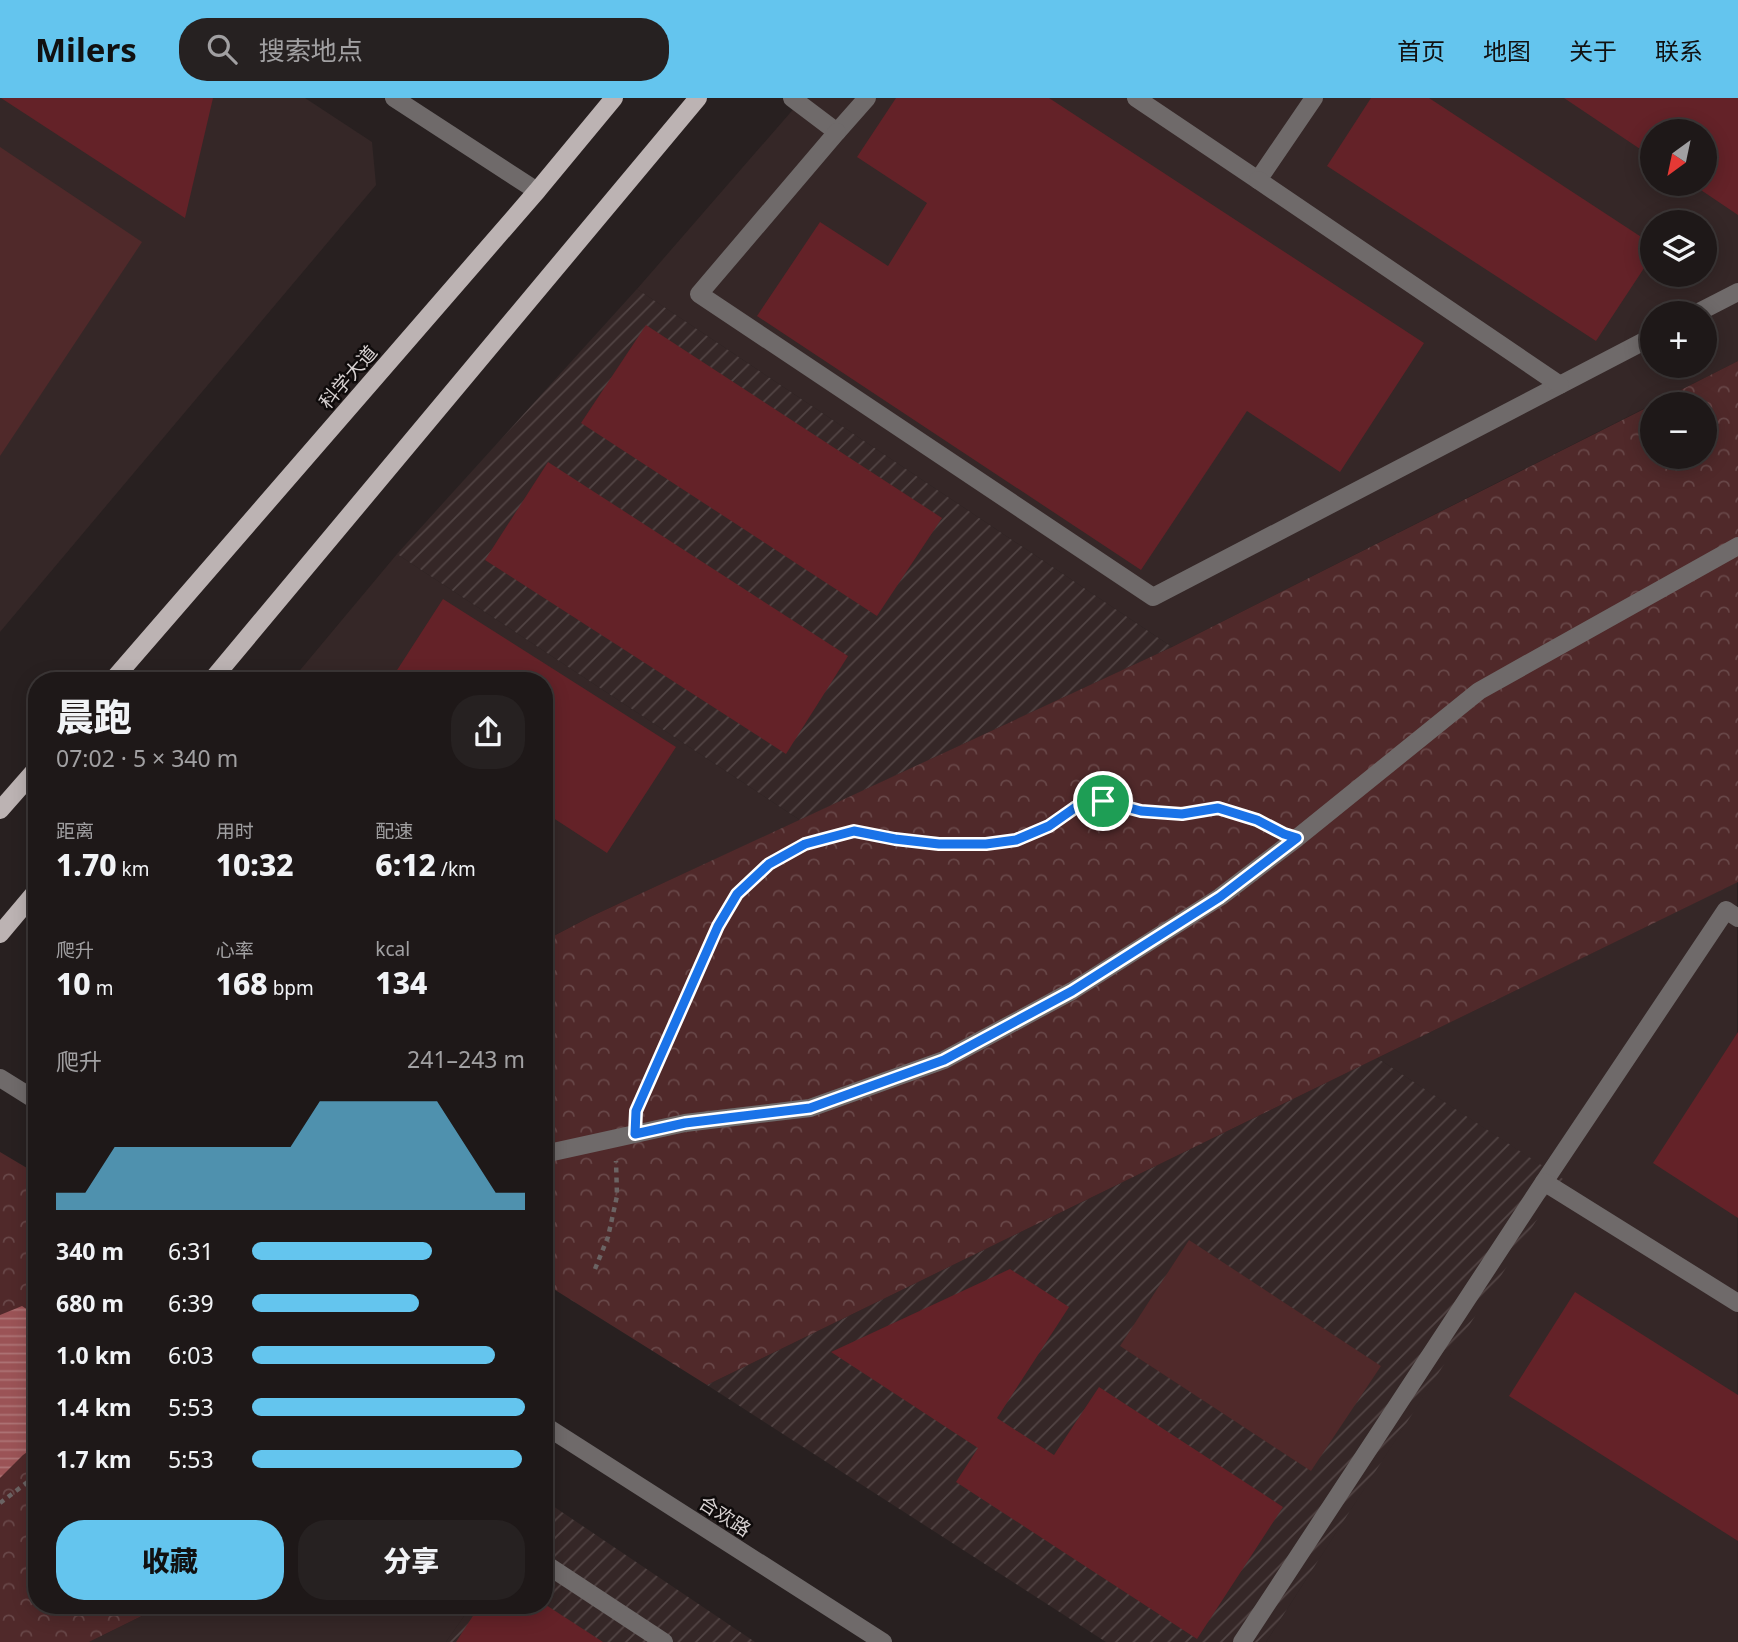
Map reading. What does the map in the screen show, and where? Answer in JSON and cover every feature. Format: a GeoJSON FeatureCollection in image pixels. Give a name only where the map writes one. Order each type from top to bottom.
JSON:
{"type":"FeatureCollection","features":[{"type":"Feature","properties":{"kind":"main road","name":"科学大道"},"geometry":{"type":"LineString","coordinates":[[120,672],[537,191],[614,98]]}},
{"type":"Feature","properties":{"kind":"main road"},"geometry":{"type":"LineString","coordinates":[[219,672],[698,98]]}},
{"type":"Feature","properties":{"kind":"main road"},"geometry":{"type":"LineString","coordinates":[[0,810],[28,778]]}},
{"type":"Feature","properties":{"kind":"main road"},"geometry":{"type":"LineString","coordinates":[[0,934],[28,901]]}},
{"type":"Feature","properties":{"kind":"street"},"geometry":{"type":"LineString","coordinates":[[394,98],[537,191]]}},
{"type":"Feature","properties":{"kind":"street"},"geometry":{"type":"LineString","coordinates":[[792,98],[838,132]]}},
{"type":"Feature","properties":{"kind":"street"},"geometry":{"type":"LineString","coordinates":[[867,98],[699,295],[1153,597],[1640,343]]}},
{"type":"Feature","properties":{"kind":"street"},"geometry":{"type":"LineString","coordinates":[[1136,98],[1560,385]]}},
{"type":"Feature","properties":{"kind":"street"},"geometry":{"type":"LineString","coordinates":[[1258,180],[1314,98]]}},
{"type":"Feature","properties":{"kind":"street"},"geometry":{"type":"LineString","coordinates":[[1717,303],[1738,292]]}},
{"type":"Feature","properties":{"kind":"street"},"geometry":{"type":"LineString","coordinates":[[553,1152],[685,1123],[810,1108],[944,1060],[1072,991],[1220,897],[1479,691],[1738,545]]}},
{"type":"Feature","properties":{"kind":"street"},"geometry":{"type":"LineString","coordinates":[[1242,1642],[1726,910],[1738,918]]}},
{"type":"Feature","properties":{"kind":"street"},"geometry":{"type":"LineString","coordinates":[[0,1078],[28,1095]]}},
{"type":"Feature","properties":{"kind":"street"},"geometry":{"type":"LineString","coordinates":[[1544,1182],[1738,1303]]}},
{"type":"Feature","properties":{"kind":"street","name":"合欢路"},"geometry":{"type":"LineString","coordinates":[[553,1431],[883,1642]]}},
{"type":"Feature","properties":{"kind":"street"},"geometry":{"type":"LineString","coordinates":[[553,1569],[664,1642]]}},
{"type":"Feature","properties":{"kind":"path"},"geometry":{"type":"LineString","coordinates":[[594,1269],[608,1237],[617,1196],[616,1162],[635,1134],[636,1111],[718,926],[737,894],[769,864],[805,844],[854,831],[939,844],[986,844],[1016,840],[1049,826],[1076,807],[1103,801],[1141,811],[1182,814],[1218,808],[1257,820],[1297,838]]}},
{"type":"Feature","properties":{"kind":"path"},"geometry":{"type":"LineString","coordinates":[[0,1503],[28,1482]]}},
{"type":"Feature","properties":{"kind":"shaded area"},"geometry":{"type":"Polygon","coordinates":[[[0,98],[305,98],[372,142],[376,185],[0,632],[0,98]]]}},
{"type":"Feature","properties":{"kind":"shaded area"},"geometry":{"type":"Polygon","coordinates":[[[803,98],[1738,98],[1738,361],[1717,372],[1717,301],[1640,301],[1640,378],[1704,378],[1677,392],[1640,392],[1640,411],[1172,647],[637,289],[803,98]]]}},
{"type":"Feature","properties":{"kind":"shaded area"},"geometry":{"type":"Polygon","coordinates":[[[637,289],[1172,647],[800,820],[397,554],[637,289]]]}},
{"type":"Feature","properties":{"kind":"shaded area"},"geometry":{"type":"Polygon","coordinates":[[[397,554],[800,820],[553,936],[553,672],[299,672],[397,554]]]}},
{"type":"Feature","properties":{"kind":"shaded area"},"geometry":{"type":"Polygon","coordinates":[[[1737,882],[1738,1642],[1266,1642],[1562,1179],[1377,1058],[1737,882]]]}},
{"type":"Feature","properties":{"kind":"shaded area"},"geometry":{"type":"Polygon","coordinates":[[[1377,1058],[1563,1179],[1266,1642],[1106,1642],[707,1385],[1377,1058]]]}},
{"type":"Feature","properties":{"kind":"shaded area"},"geometry":{"type":"Polygon","coordinates":[[[22,1306],[28,1310],[28,1451],[0,1478],[0,1315],[22,1306]]]}},
{"type":"Feature","properties":{"kind":"shaded area"},"geometry":{"type":"Polygon","coordinates":[[[553,1506],[755,1642],[446,1642],[466,1614],[553,1614],[553,1506]]]}},
{"type":"Feature","properties":{"kind":"shaded area"},"geometry":{"type":"Polygon","coordinates":[[[146,1614],[466,1614],[446,1642],[89,1642],[146,1614]]]}},
{"type":"Feature","properties":{"kind":"green space"},"geometry":{"type":"Polygon","coordinates":[[[0,147],[142,242],[0,456],[0,147]]]}},
{"type":"Feature","properties":{"kind":"green space"},"geometry":{"type":"Polygon","coordinates":[[[1738,361],[1738,882],[707,1385],[553,1289],[553,936],[1172,647],[1640,411],[1640,469],[1717,469],[1717,392],[1677,392],[1704,378],[1717,378],[1717,372],[1738,361]]]}},
{"type":"Feature","properties":{"kind":"green space"},"geometry":{"type":"Polygon","coordinates":[[[0,1152],[28,1169],[28,1614],[146,1614],[89,1642],[0,1642],[0,1152]]]}},
{"type":"Feature","properties":{"kind":"green space"},"geometry":{"type":"Polygon","coordinates":[[[1189,1240],[1381,1366],[1311,1471],[1120,1346],[1189,1240]]]}},
{"type":"Feature","properties":{"kind":"building"},"geometry":{"type":"Polygon","coordinates":[[[1,98],[213,98],[185,218],[1,98]]]}},
{"type":"Feature","properties":{"kind":"building"},"geometry":{"type":"Polygon","coordinates":[[[896,98],[1049,98],[1424,343],[1340,472],[1247,411],[1141,570],[757,316],[820,222],[888,266],[927,203],[857,157],[896,98]]]}},
{"type":"Feature","properties":{"kind":"building"},"geometry":{"type":"Polygon","coordinates":[[[1371,98],[1429,98],[1640,236],[1640,274],[1596,341],[1327,166],[1371,98]]]}},
{"type":"Feature","properties":{"kind":"building"},"geometry":{"type":"Polygon","coordinates":[[[1564,98],[1738,98],[1738,215],[1710,196],[1717,196],[1717,119],[1640,119],[1640,149],[1564,98]]]}},
{"type":"Feature","properties":{"kind":"building"},"geometry":{"type":"Polygon","coordinates":[[[646,325],[942,518],[877,616],[581,423],[646,325]]]}},
{"type":"Feature","properties":{"kind":"building"},"geometry":{"type":"Polygon","coordinates":[[[548,462],[848,656],[786,754],[485,560],[548,462]]]}},
{"type":"Feature","properties":{"kind":"building"},"geometry":{"type":"Polygon","coordinates":[[[443,599],[676,747],[607,853],[553,818],[553,672],[396,672],[443,599]]]}},
{"type":"Feature","properties":{"kind":"building"},"geometry":{"type":"Polygon","coordinates":[[[1738,1032],[1738,1218],[1653,1163],[1738,1032]]]}},
{"type":"Feature","properties":{"kind":"building"},"geometry":{"type":"Polygon","coordinates":[[[1010,1269],[1069,1307],[997,1418],[1054,1455],[1099,1387],[1283,1507],[1197,1639],[956,1482],[978,1448],[831,1352],[1010,1269]]]}},
{"type":"Feature","properties":{"kind":"building"},"geometry":{"type":"Polygon","coordinates":[[[1575,1292],[1738,1395],[1738,1541],[1509,1396],[1575,1292]]]}},
{"type":"Feature","properties":{"kind":"building"},"geometry":{"type":"Polygon","coordinates":[[[553,1610],[603,1642],[456,1642],[474,1614],[553,1614],[553,1610]]]}},
{"type":"Feature","properties":{"kind":"route"},"geometry":{"type":"LineString","coordinates":[[1103,801],[1141,811],[1182,814],[1218,808],[1257,820],[1297,838],[1220,897],[1072,991],[944,1060],[810,1108],[685,1123],[635,1134],[636,1111],[672,1035],[718,926],[737,894],[769,864],[805,844],[854,831],[939,844],[986,844],[1016,840],[1049,826],[1076,807],[1103,801]]}}]}
